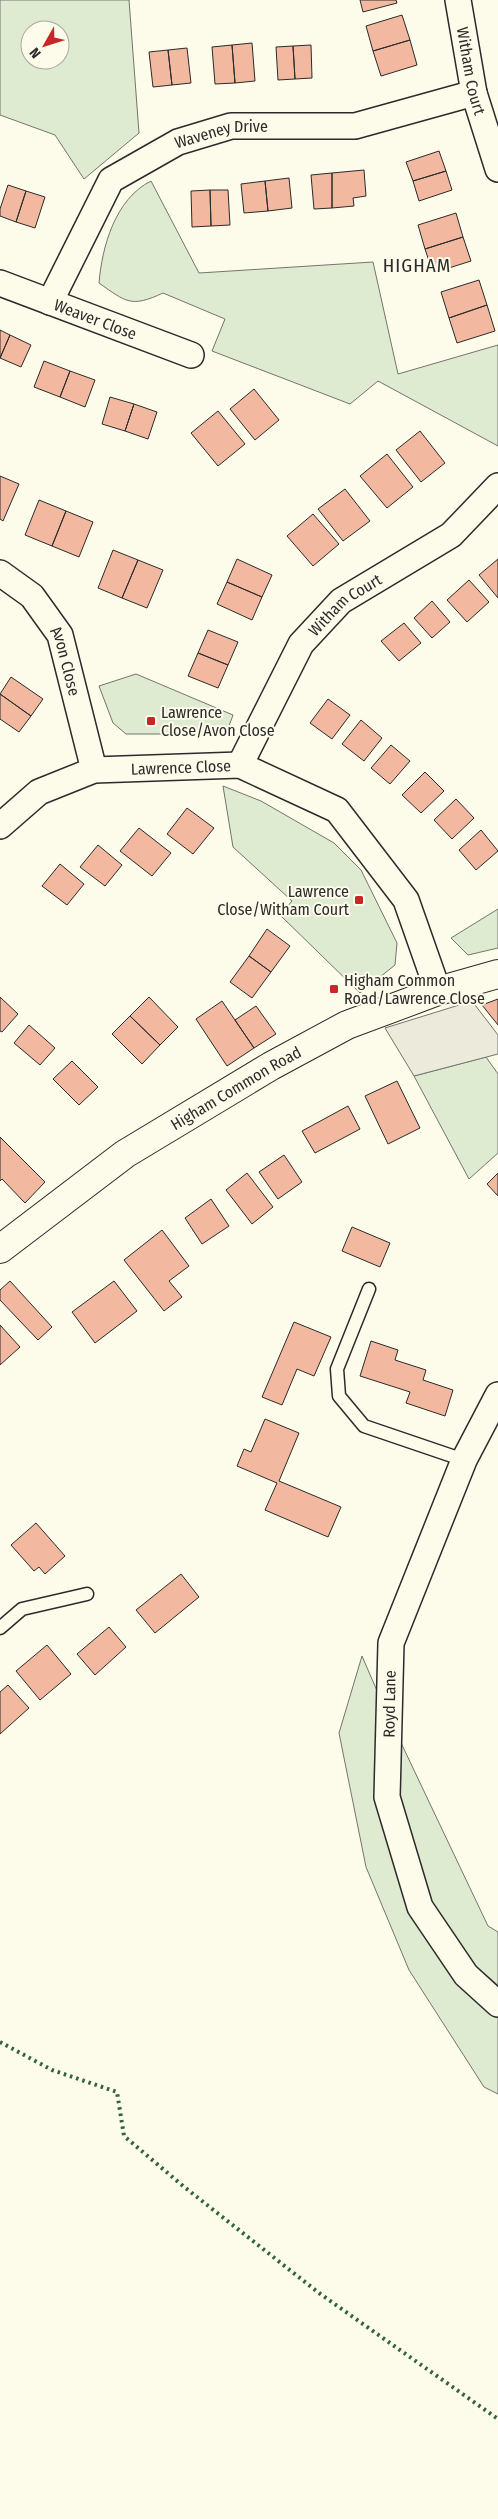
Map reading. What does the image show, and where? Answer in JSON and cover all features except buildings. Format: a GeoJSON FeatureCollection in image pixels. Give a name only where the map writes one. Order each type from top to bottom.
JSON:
{"type":"FeatureCollection","features":[{"type":"Feature","properties":{"kind":"street","name":"Witham Court"},"geometry":{"type":"LineString","coordinates":[[458,0],[474,93],[498,169]]}},
{"type":"Feature","properties":{"kind":"street","name":"Waveney Drive"},"geometry":{"type":"LineString","coordinates":[[50,302],[111,180],[178,142],[232,126],[355,126],[474,93]]}},
{"type":"Feature","properties":{"kind":"street","name":"Weaver Close"},"geometry":{"type":"LineString","coordinates":[[0,283],[191,355]]}},
{"type":"Feature","properties":{"kind":"street","name":"Witham Court"},"geometry":{"type":"LineString","coordinates":[[240,765],[301,644],[321,622],[341,601],[451,535],[498,486]]}},
{"type":"Feature","properties":{"kind":"street","name":"Avon Close"},"geometry":{"type":"LineString","coordinates":[[0,572],[32,596],[60,635],[94,770]]}},
{"type":"Feature","properties":{"kind":"street","name":"Lawrence Close"},"geometry":{"type":"LineString","coordinates":[[0,826],[40,792],[94,770],[240,765],[337,810],[406,900],[438,991]]}},
{"type":"Feature","properties":{"kind":"street","name":"Higham Common Road"},"geometry":{"type":"LineString","coordinates":[[0,1249],[125,1154],[264,1071],[347,1025],[438,991],[498,974]]}},
{"type":"Feature","properties":{"kind":"street","name":"Royd Lane"},"geometry":{"type":"LineString","coordinates":[[498,1394],[464,1460],[391,1643],[387,1797],[420,1907],[466,1975],[498,2004]]}},
{"type":"Feature","properties":{"kind":"lane"},"geometry":{"type":"LineString","coordinates":[[369,1289],[337,1369],[339,1396],[364,1426],[464,1460]]}},
{"type":"Feature","properties":{"kind":"lane"},"geometry":{"type":"LineString","coordinates":[[0,1628],[22,1609],[87,1594]]}},
{"type":"Feature","properties":{"kind":"green space"},"geometry":{"type":"Polygon","coordinates":[[[0,0],[129,0],[139,133],[84,179],[55,135],[0,115],[0,0]]]}},
{"type":"Feature","properties":{"kind":"green space"},"geometry":{"type":"Polygon","coordinates":[[[151,181],[199,273],[373,262],[398,374],[498,345],[498,446],[378,381],[350,404],[212,351],[225,319],[163,293],[152,298],[129,301],[116,295],[99,283],[103,254],[113,225],[128,199],[151,181]]]}},
{"type":"Feature","properties":{"kind":"green space"},"geometry":{"type":"Polygon","coordinates":[[[136,674],[233,715],[229,726],[211,734],[126,734],[113,723],[99,686],[136,674]]]}},
{"type":"Feature","properties":{"kind":"green space"},"geometry":{"type":"Polygon","coordinates":[[[223,786],[261,801],[334,843],[361,870],[397,943],[395,965],[360,993],[280,915],[292,901],[233,847],[223,786]]]}},
{"type":"Feature","properties":{"kind":"green space"},"geometry":{"type":"Polygon","coordinates":[[[498,909],[498,948],[468,955],[451,938],[498,909]]]}},
{"type":"Feature","properties":{"kind":"green space"},"geometry":{"type":"Polygon","coordinates":[[[486,1057],[498,1074],[498,1153],[469,1179],[414,1076],[486,1057]]]}},
{"type":"Feature","properties":{"kind":"green space"},"geometry":{"type":"Polygon","coordinates":[[[362,1656],[384,1707],[488,1926],[498,1932],[498,2094],[484,2087],[409,1970],[366,1867],[339,1733],[362,1656]]]}},
{"type":"Feature","properties":{"kind":"shaded area"},"geometry":{"type":"Polygon","coordinates":[[[472,1001],[498,1035],[498,1054],[414,1076],[385,1028],[472,1001]]]}},
{"type":"Feature","properties":{"kind":"hedge"},"geometry":{"type":"LineString","coordinates":[[0,2042],[52,2070],[117,2092],[124,2136],[183,2186],[319,2293],[498,2419]]}},
{"type":"Feature","properties":{"kind":"place","name":"Lawrence Close/Avon Close"},"geometry":{"type":"Point","coordinates":[151,721]}},
{"type":"Feature","properties":{"kind":"place","name":"Lawrence Close/Witham Court"},"geometry":{"type":"Point","coordinates":[359,900]}},
{"type":"Feature","properties":{"kind":"place","name":"Higham Common Road/Lawrence Close"},"geometry":{"type":"Point","coordinates":[334,989]}},
{"type":"Feature","properties":{"kind":"district","name":"HIGHAM"},"geometry":{"type":"Point","coordinates":[417,265]}}]}
